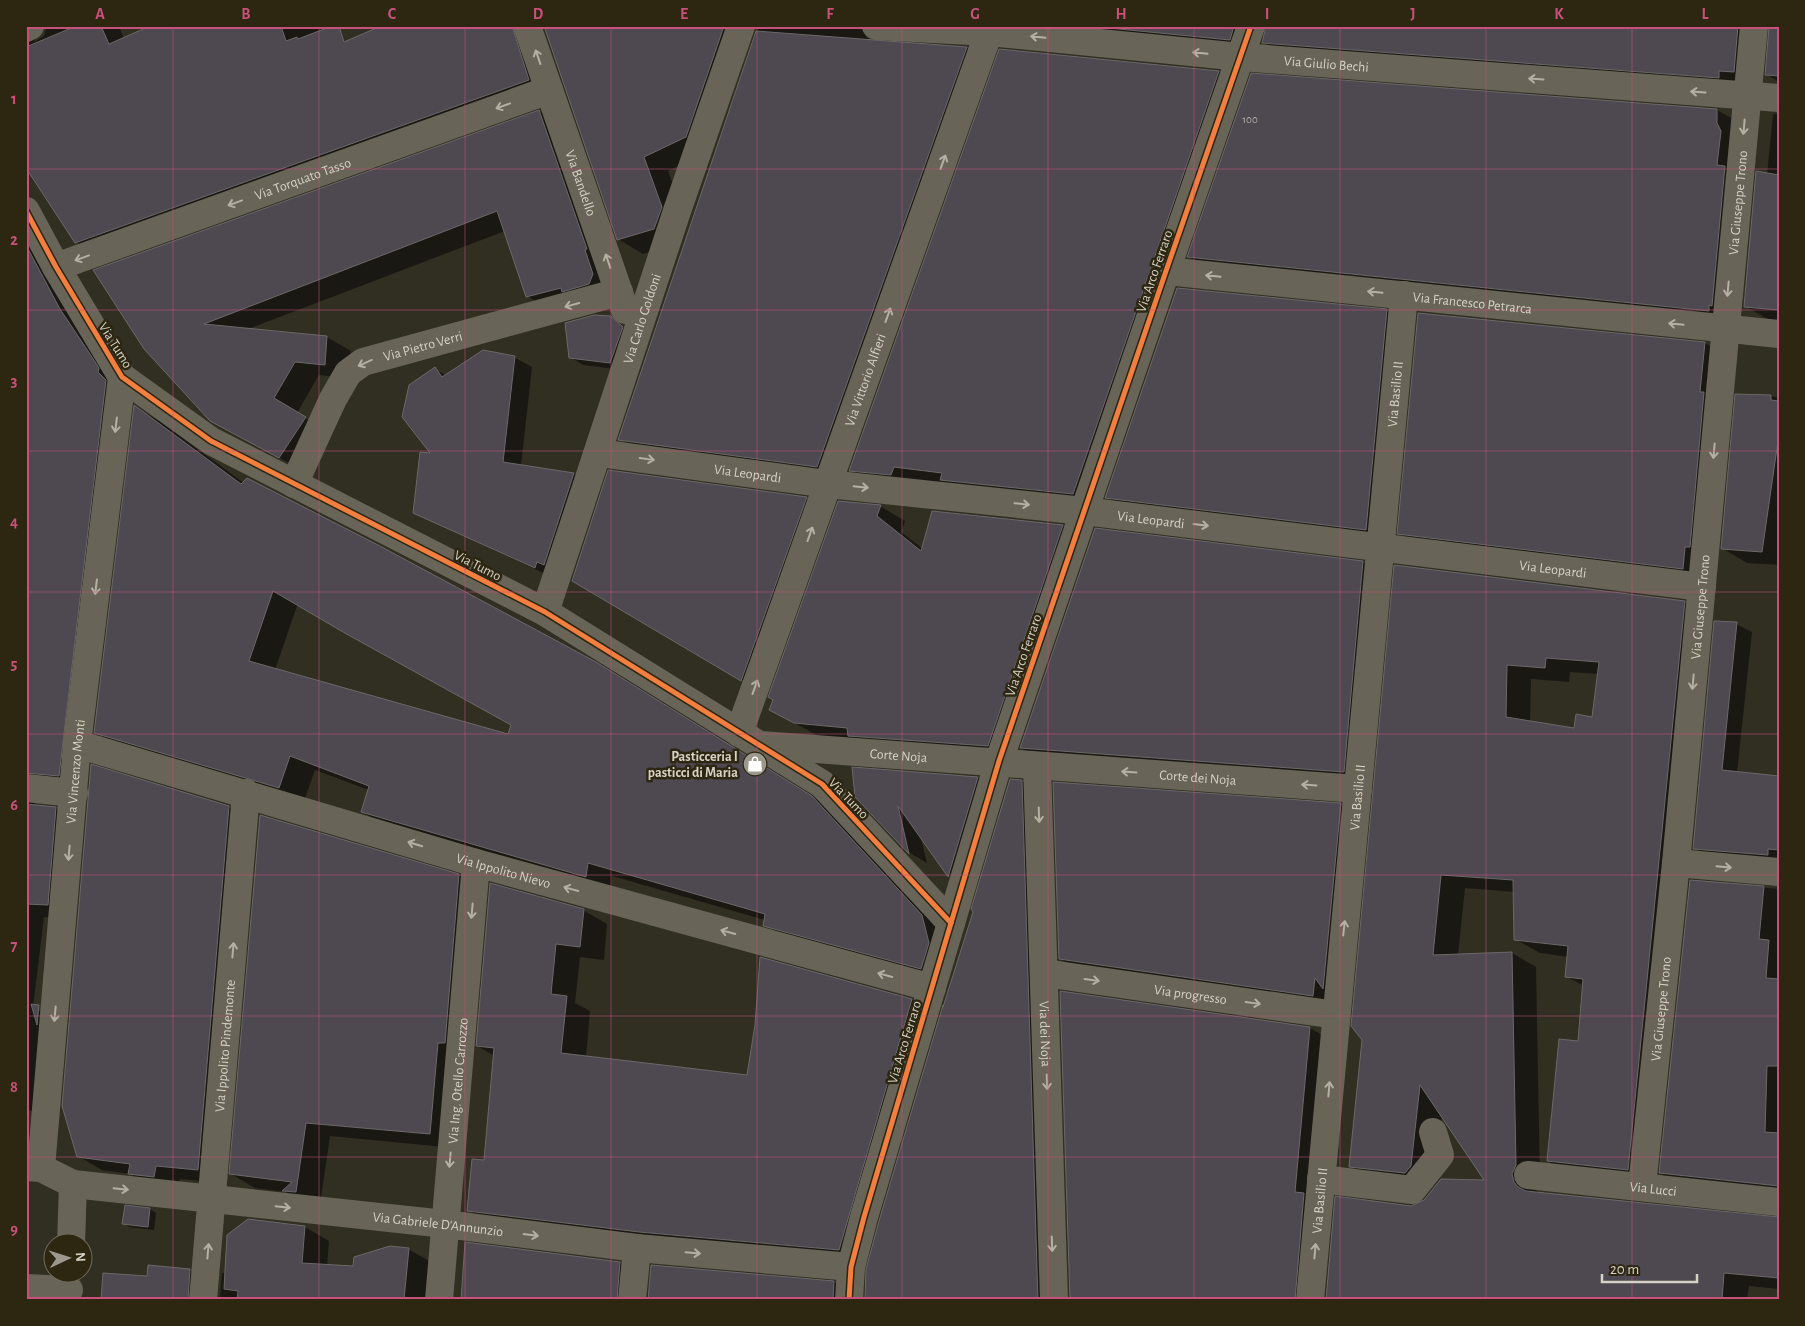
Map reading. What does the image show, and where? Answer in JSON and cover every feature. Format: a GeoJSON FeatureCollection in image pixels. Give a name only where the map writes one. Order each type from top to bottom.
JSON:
{"type":"FeatureCollection","features":[{"type":"Feature","properties":{"kind":"street"},"geometry":{"type":"LineString","coordinates":[[26,28],[30,26]]}},
{"type":"Feature","properties":{"kind":"street","name":"Via Bandello"},"geometry":{"type":"LineString","coordinates":[[528,26],[635,340]]}},
{"type":"Feature","properties":{"kind":"street","name":"Via Carlo Goldoni"},"geometry":{"type":"LineString","coordinates":[[545,612],[742,26]]}},
{"type":"Feature","properties":{"kind":"street","name":"Via Giulio Bechi"},"geometry":{"type":"LineString","coordinates":[[876,26],[990,29],[1241,58],[1779,98]]}},
{"type":"Feature","properties":{"kind":"street","name":"Via Arco Ferraro"},"geometry":{"type":"LineString","coordinates":[[849,1300],[851,1267],[864,1217],[999,761],[1251,26]]}},
{"type":"Feature","properties":{"kind":"street","name":"Via Giuseppe Trono"},"geometry":{"type":"LineString","coordinates":[[1642,1186],[1676,863],[1724,329],[1754,26]]}},
{"type":"Feature","properties":{"kind":"street","name":"Via Vittorio Alfieri"},"geometry":{"type":"LineString","coordinates":[[748,739],[828,484],[990,29]]}},
{"type":"Feature","properties":{"kind":"street","name":"Via Torquato Tasso"},"geometry":{"type":"LineString","coordinates":[[56,267],[549,90]]}},
{"type":"Feature","properties":{"kind":"street","name":"Via Tumo"},"geometry":{"type":"LineString","coordinates":[[26,211],[56,267],[122,377],[211,441],[545,612],[822,784],[951,923]]}},
{"type":"Feature","properties":{"kind":"street","name":"Via Francesco Petrarca"},"geometry":{"type":"LineString","coordinates":[[1166,271],[1779,334]]}},
{"type":"Feature","properties":{"kind":"street","name":"Via Pietro Verri"},"geometry":{"type":"LineString","coordinates":[[294,484],[333,399],[348,373],[363,362],[619,292]]}},
{"type":"Feature","properties":{"kind":"street","name":"Via Basilio II"},"geometry":{"type":"LineString","coordinates":[[1310,1300],[1379,546],[1404,295]]}},
{"type":"Feature","properties":{"kind":"street","name":"Via Vincenzo Monti"},"geometry":{"type":"LineString","coordinates":[[34,1168],[74,793],[77,744],[122,377]]}},
{"type":"Feature","properties":{"kind":"street","name":"Via Leopardi"},"geometry":{"type":"LineString","coordinates":[[599,453],[828,484],[1084,511],[1702,587]]}},
{"type":"Feature","properties":{"kind":"street","name":"Corte Noja"},"geometry":{"type":"LineString","coordinates":[[748,739],[1037,766]]}},
{"type":"Feature","properties":{"kind":"street","name":"Via Ippolito Nievo"},"geometry":{"type":"LineString","coordinates":[[77,744],[476,863],[932,988]]}},
{"type":"Feature","properties":{"kind":"street","name":"Corte dei Noja"},"geometry":{"type":"LineString","coordinates":[[1037,766],[1358,789]]}},
{"type":"Feature","properties":{"kind":"street","name":"Via dei Noja"},"geometry":{"type":"LineString","coordinates":[[1037,766],[1054,1300]]}},
{"type":"Feature","properties":{"kind":"street"},"geometry":{"type":"LineString","coordinates":[[26,788],[74,793]]}},
{"type":"Feature","properties":{"kind":"street","name":"Via Ippolito Pindemonte"},"geometry":{"type":"LineString","coordinates":[[203,1300],[246,793]]}},
{"type":"Feature","properties":{"kind":"street","name":"Via Ing. Otello Carrozzo"},"geometry":{"type":"LineString","coordinates":[[439,1300],[476,863]]}},
{"type":"Feature","properties":{"kind":"street"},"geometry":{"type":"LineString","coordinates":[[1676,863],[1779,872]]}},
{"type":"Feature","properties":{"kind":"street","name":"Via progresso"},"geometry":{"type":"LineString","coordinates":[[1044,973],[1336,1015]]}},
{"type":"Feature","properties":{"kind":"street"},"geometry":{"type":"LineString","coordinates":[[1321,1179],[1412,1190],[1440,1155],[1433,1132]]}},
{"type":"Feature","properties":{"kind":"street","name":"Via Gabriele D'Annunzio"},"geometry":{"type":"LineString","coordinates":[[34,1168],[73,1184],[445,1224],[637,1248],[851,1267]]}},
{"type":"Feature","properties":{"kind":"street","name":"Via Lucci"},"geometry":{"type":"LineString","coordinates":[[1528,1174],[1779,1202]]}},
{"type":"Feature","properties":{"kind":"street"},"geometry":{"type":"LineString","coordinates":[[71,1234],[73,1184]]}},
{"type":"Feature","properties":{"kind":"street"},"geometry":{"type":"LineString","coordinates":[[632,1300],[637,1248]]}},
{"type":"Feature","properties":{"kind":"street"},"geometry":{"type":"LineString","coordinates":[[26,1288],[69,1288]]}},
{"type":"Feature","properties":{"kind":"building"},"geometry":{"type":"Polygon","coordinates":[[[76,26],[101,26],[109,44],[150,26],[281,26],[286,41],[297,37],[298,39],[332,26],[339,26],[344,42],[381,26],[512,26],[529,80],[75,243],[26,168],[26,47],[76,26]]]}},
{"type":"Feature","properties":{"kind":"building"},"geometry":{"type":"Polygon","coordinates":[[[544,26],[717,26],[716,28],[723,29],[686,137],[644,157],[662,207],[654,229],[617,240],[544,26]]]}},
{"type":"Feature","properties":{"kind":"building"},"geometry":{"type":"Polygon","coordinates":[[[1109,26],[1234,26],[1230,40],[1109,28],[1109,26]]]}},
{"type":"Feature","properties":{"kind":"building"},"geometry":{"type":"Polygon","coordinates":[[[1266,26],[1738,26],[1734,72],[1719,71],[1719,78],[1262,43],[1266,26]]]}},
{"type":"Feature","properties":{"kind":"building"},"geometry":{"type":"Polygon","coordinates":[[[1769,26],[1779,26],[1779,76],[1765,75],[1769,26]]]}},
{"type":"Feature","properties":{"kind":"building"},"geometry":{"type":"Polygon","coordinates":[[[756,31],[967,47],[817,467],[618,440],[756,31]]]}},
{"type":"Feature","properties":{"kind":"building"},"geometry":{"type":"Polygon","coordinates":[[[999,49],[1219,71],[1073,494],[940,480],[942,473],[894,467],[891,475],[849,471],[999,49]]]}},
{"type":"Feature","properties":{"kind":"building"},"geometry":{"type":"Polygon","coordinates":[[[1251,73],[1717,109],[1717,123],[1721,131],[1717,165],[1725,166],[1712,306],[1709,305],[1709,311],[1187,257],[1251,73]]]}},
{"type":"Feature","properties":{"kind":"building"},"geometry":{"type":"Polygon","coordinates":[[[539,110],[587,249],[585,250],[593,274],[589,284],[562,292],[561,288],[526,297],[497,211],[204,324],[327,336],[325,365],[295,362],[274,398],[306,417],[279,458],[210,421],[144,349],[93,270],[539,110]]]}},
{"type":"Feature","properties":{"kind":"building"},"geometry":{"type":"Polygon","coordinates":[[[1756,171],[1779,175],[1779,310],[1744,307],[1756,171]]]}},
{"type":"Feature","properties":{"kind":"building"},"geometry":{"type":"Polygon","coordinates":[[[26,245],[60,309],[99,368],[98,372],[106,380],[59,776],[26,773],[26,245]]]}},
{"type":"Feature","properties":{"kind":"building"},"geometry":{"type":"Polygon","coordinates":[[[1177,288],[1387,309],[1366,530],[1105,498],[1177,288]]]}},
{"type":"Feature","properties":{"kind":"building"},"geometry":{"type":"Polygon","coordinates":[[[1418,313],[1705,342],[1700,392],[1704,392],[1690,547],[1685,547],[1683,569],[1397,534],[1418,313]]]}},
{"type":"Feature","properties":{"kind":"building"},"geometry":{"type":"Polygon","coordinates":[[[594,315],[611,316],[623,327],[610,363],[569,358],[565,323],[594,315]]]}},
{"type":"Feature","properties":{"kind":"building"},"geometry":{"type":"Polygon","coordinates":[[[483,350],[515,356],[503,462],[574,473],[544,565],[537,562],[535,568],[413,513],[420,452],[430,453],[402,417],[409,385],[435,367],[442,377],[483,350]]]}},
{"type":"Feature","properties":{"kind":"building"},"geometry":{"type":"Polygon","coordinates":[[[1735,394],[1771,395],[1771,400],[1779,401],[1779,434],[1762,552],[1721,549],[1735,394]]]}},
{"type":"Feature","properties":{"kind":"building"},"geometry":{"type":"Polygon","coordinates":[[[134,405],[241,484],[247,478],[378,545],[596,662],[812,796],[922,915],[929,943],[921,969],[763,926],[765,914],[588,863],[586,877],[361,812],[369,786],[290,756],[279,788],[94,733],[134,405]],[[273,591],[249,661],[508,734],[511,725],[273,591]]]}},
{"type":"Feature","properties":{"kind":"building"},"geometry":{"type":"Polygon","coordinates":[[[608,470],[807,497],[741,681],[572,581],[608,470]]]}},
{"type":"Feature","properties":{"kind":"building"},"geometry":{"type":"Polygon","coordinates":[[[838,501],[881,505],[877,516],[921,551],[932,511],[1063,525],[988,746],[848,736],[847,728],[794,723],[769,710],[773,700],[768,697],[838,501]]]}},
{"type":"Feature","properties":{"kind":"building"},"geometry":{"type":"Polygon","coordinates":[[[1095,528],[1363,561],[1344,772],[1020,748],[1095,528]]]}},
{"type":"Feature","properties":{"kind":"building"},"geometry":{"type":"Polygon","coordinates":[[[1394,565],[1685,601],[1628,1170],[1547,1161],[1559,1039],[1578,1041],[1583,979],[1565,977],[1568,946],[1514,940],[1513,880],[1441,875],[1433,955],[1512,952],[1516,1165],[1512,1174],[1514,1182],[1518,1187],[1526,1191],[1779,1217],[1779,1278],[1724,1273],[1722,1300],[1326,1300],[1335,1196],[1411,1206],[1424,1200],[1441,1179],[1484,1180],[1420,1085],[1411,1166],[1405,1173],[1349,1167],[1362,1040],[1351,1026],[1394,565]],[[1546,658],[1545,668],[1507,665],[1506,717],[1574,728],[1576,714],[1592,717],[1599,662],[1546,658]]]}},
{"type":"Feature","properties":{"kind":"building"},"geometry":{"type":"Polygon","coordinates":[[[1714,621],[1737,622],[1722,770],[1779,776],[1779,850],[1768,849],[1768,855],[1693,849],[1714,621]]]}},
{"type":"Feature","properties":{"kind":"building"},"geometry":{"type":"Polygon","coordinates":[[[91,764],[229,806],[198,1170],[156,1166],[154,1177],[128,1174],[130,1164],[77,1157],[62,1106],[91,764]]]}},
{"type":"Feature","properties":{"kind":"building"},"geometry":{"type":"Polygon","coordinates":[[[852,767],[978,777],[948,877],[898,806],[909,854],[855,797],[852,767]]]}},
{"type":"Feature","properties":{"kind":"building"},"geometry":{"type":"Polygon","coordinates":[[[1010,779],[1022,780],[1038,1300],[865,1300],[866,1269],[879,1221],[943,1005],[943,1007],[973,912],[971,909],[1010,779]]]}},
{"type":"Feature","properties":{"kind":"building"},"geometry":{"type":"Polygon","coordinates":[[[1053,782],[1341,803],[1323,989],[1315,978],[1313,996],[1059,959],[1053,782]]]}},
{"type":"Feature","properties":{"kind":"building"},"geometry":{"type":"Polygon","coordinates":[[[26,804],[56,807],[48,905],[26,904],[26,804]]]}},
{"type":"Feature","properties":{"kind":"building"},"geometry":{"type":"Polygon","coordinates":[[[260,815],[459,874],[445,1043],[438,1043],[430,1134],[306,1123],[296,1192],[282,1191],[292,1182],[229,1174],[260,815]]]}},
{"type":"Feature","properties":{"kind":"building"},"geometry":{"type":"Polygon","coordinates":[[[1690,880],[1764,886],[1759,939],[1769,940],[1766,978],[1779,979],[1779,1066],[1767,1066],[1765,1132],[1779,1133],[1779,1186],[1659,1173],[1690,880]]]}},
{"type":"Feature","properties":{"kind":"building"},"geometry":{"type":"Polygon","coordinates":[[[490,883],[584,909],[580,947],[556,944],[551,994],[567,996],[561,1053],[747,1075],[755,1025],[760,957],[912,999],[839,1250],[639,1232],[467,1211],[472,1159],[484,1160],[494,1048],[476,1046],[490,883]]]}},
{"type":"Feature","properties":{"kind":"building"},"geometry":{"type":"Polygon","coordinates":[[[1060,991],[1310,1027],[1295,1192],[1304,1193],[1295,1300],[1070,1300],[1060,991]]]}},
{"type":"Feature","properties":{"kind":"building"},"geometry":{"type":"Polygon","coordinates":[[[31,1004],[39,1005],[37,1025],[31,1004]]]}},
{"type":"Feature","properties":{"kind":"building"},"geometry":{"type":"Polygon","coordinates":[[[125,1205],[150,1208],[148,1227],[122,1224],[125,1205]]]}},
{"type":"Feature","properties":{"kind":"building"},"geometry":{"type":"Polygon","coordinates":[[[248,1219],[305,1226],[302,1263],[353,1266],[354,1257],[390,1246],[409,1248],[404,1300],[237,1300],[238,1291],[224,1289],[227,1235],[248,1219]]]}},
{"type":"Feature","properties":{"kind":"building"},"geometry":{"type":"Polygon","coordinates":[[[465,1242],[620,1262],[617,1300],[461,1300],[465,1242]]]}},
{"type":"Feature","properties":{"kind":"building"},"geometry":{"type":"Polygon","coordinates":[[[148,1265],[190,1269],[188,1300],[101,1300],[103,1273],[147,1276],[148,1265]]]}},
{"type":"Feature","properties":{"kind":"building"},"geometry":{"type":"Polygon","coordinates":[[[651,1265],[834,1281],[833,1300],[648,1300],[651,1265]]]}},
{"type":"Feature","properties":{"kind":"cycle path"},"geometry":{"type":"LineString","coordinates":[[849,1300],[851,1267],[864,1217],[999,761],[1251,26]]}},
{"type":"Feature","properties":{"kind":"cycle path"},"geometry":{"type":"LineString","coordinates":[[26,211],[56,267],[122,377],[211,441],[545,612],[822,784],[951,923]]}},
{"type":"Feature","properties":{"kind":"place","name":"Pasticceria I pasticci di Maria"},"geometry":{"type":"Point","coordinates":[755,764]}}]}
